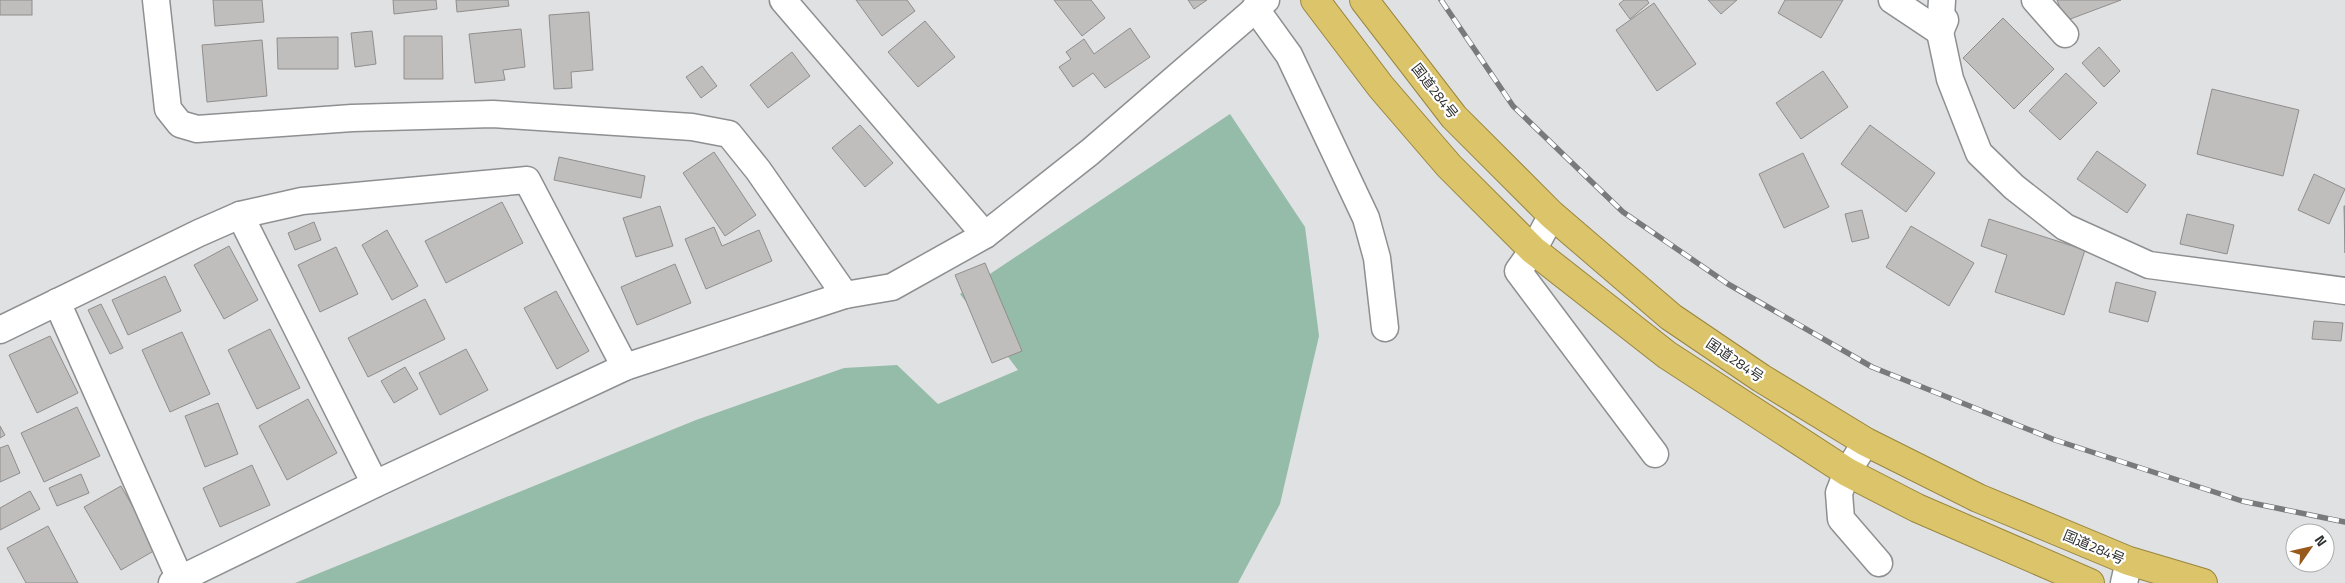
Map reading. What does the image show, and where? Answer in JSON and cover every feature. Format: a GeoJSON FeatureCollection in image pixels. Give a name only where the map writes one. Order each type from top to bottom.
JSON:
{"type":"FeatureCollection","features":[{"type":"Feature","properties":{"kind":"highway"},"geometry":{"type":"LineString","coordinates":[[1315,0],[1381,87],[1449,166],[1533,250],[1666,355],[1847,472],[1917,508],[2090,583]]}},
{"type":"Feature","properties":{"kind":"highway","name":"国道284号"},"geometry":{"type":"LineString","coordinates":[[1364,0],[1454,117],[1552,215],[1671,316],[1762,378],[1866,442],[2126,572],[2203,583]]}},
{"type":"Feature","properties":{"kind":"street"},"geometry":{"type":"LineString","coordinates":[[156,0],[168,109],[180,124],[197,129],[352,118],[493,114],[692,127],[729,134],[758,170],[846,295]]}},
{"type":"Feature","properties":{"kind":"street"},"geometry":{"type":"LineString","coordinates":[[783,0],[985,235]]}},
{"type":"Feature","properties":{"kind":"street"},"geometry":{"type":"LineString","coordinates":[[1892,0],[1940,32]]}},
{"type":"Feature","properties":{"kind":"street"},"geometry":{"type":"LineString","coordinates":[[1942,0],[1940,32],[1950,79],[1980,153],[2014,187],[2065,227],[2149,265],[2345,291]]}},
{"type":"Feature","properties":{"kind":"street"},"geometry":{"type":"LineString","coordinates":[[1940,32],[1953,0]]}},
{"type":"Feature","properties":{"kind":"street"},"geometry":{"type":"LineString","coordinates":[[2034,0],[2065,34]]}},
{"type":"Feature","properties":{"kind":"street"},"geometry":{"type":"LineString","coordinates":[[57,302],[176,581],[375,484],[625,367],[846,295],[892,287],[985,235],[1090,152],[1260,4],[1289,55],[1366,218],[1377,258],[1384,328]]}},
{"type":"Feature","properties":{"kind":"street"},"geometry":{"type":"LineString","coordinates":[[0,330],[240,215],[302,202],[527,180],[625,367]]}},
{"type":"Feature","properties":{"kind":"street"},"geometry":{"type":"LineString","coordinates":[[240,215],[375,484]]}},
{"type":"Feature","properties":{"kind":"street"},"geometry":{"type":"LineString","coordinates":[[1552,215],[1533,250],[1518,271],[1655,454]]}},
{"type":"Feature","properties":{"kind":"street"},"geometry":{"type":"LineString","coordinates":[[1866,442],[1847,472],[1839,492],[1841,519],[1879,563]]}},
{"type":"Feature","properties":{"kind":"green space"},"geometry":{"type":"Polygon","coordinates":[[[1230,114],[1305,227],[1319,336],[1280,504],[1238,583],[295,583],[696,420],[844,368],[897,365],[938,404],[1018,370],[960,294],[1230,114]]]}},
{"type":"Feature","properties":{"kind":"building"},"geometry":{"type":"Polygon","coordinates":[[[0,0],[32,0],[32,15],[0,15],[0,0]]]}},
{"type":"Feature","properties":{"kind":"building"},"geometry":{"type":"Polygon","coordinates":[[[213,0],[262,0],[264,22],[215,26],[213,0]]]}},
{"type":"Feature","properties":{"kind":"building"},"geometry":{"type":"Polygon","coordinates":[[[393,0],[436,0],[437,9],[394,14],[393,0]]]}},
{"type":"Feature","properties":{"kind":"building"},"geometry":{"type":"Polygon","coordinates":[[[456,0],[508,0],[509,6],[457,12],[456,0]]]}},
{"type":"Feature","properties":{"kind":"building"},"geometry":{"type":"Polygon","coordinates":[[[856,0],[907,0],[915,11],[882,36],[856,0]]]}},
{"type":"Feature","properties":{"kind":"building"},"geometry":{"type":"Polygon","coordinates":[[[1054,0],[1091,0],[1105,18],[1082,36],[1054,0]]]}},
{"type":"Feature","properties":{"kind":"building"},"geometry":{"type":"Polygon","coordinates":[[[1188,0],[1207,0],[1194,9],[1188,0]]]}},
{"type":"Feature","properties":{"kind":"building"},"geometry":{"type":"Polygon","coordinates":[[[1624,0],[1647,0],[1649,3],[1630,19],[1619,4],[1624,0]]]}},
{"type":"Feature","properties":{"kind":"building"},"geometry":{"type":"Polygon","coordinates":[[[1708,0],[1737,0],[1721,14],[1708,0]]]}},
{"type":"Feature","properties":{"kind":"building"},"geometry":{"type":"Polygon","coordinates":[[[1785,0],[1843,0],[1821,38],[1778,13],[1785,0]]]}},
{"type":"Feature","properties":{"kind":"building"},"geometry":{"type":"Polygon","coordinates":[[[2057,0],[2121,0],[2065,21],[2057,0]]]}},
{"type":"Feature","properties":{"kind":"building"},"geometry":{"type":"Polygon","coordinates":[[[1654,3],[1696,64],[1657,91],[1616,30],[1654,3]]]}},
{"type":"Feature","properties":{"kind":"building"},"geometry":{"type":"Polygon","coordinates":[[[589,12],[593,70],[571,72],[572,88],[554,89],[549,15],[589,12]]]}},
{"type":"Feature","properties":{"kind":"building"},"geometry":{"type":"Polygon","coordinates":[[[2003,18],[2054,69],[2014,109],[1963,58],[2003,18]]]}},
{"type":"Feature","properties":{"kind":"building"},"geometry":{"type":"Polygon","coordinates":[[[925,21],[955,57],[918,87],[888,52],[925,21]]]}},
{"type":"Feature","properties":{"kind":"building"},"geometry":{"type":"Polygon","coordinates":[[[1130,28],[1150,57],[1105,88],[1093,73],[1073,87],[1059,67],[1071,59],[1066,52],[1084,39],[1094,54],[1130,28]]]}},
{"type":"Feature","properties":{"kind":"building"},"geometry":{"type":"Polygon","coordinates":[[[521,29],[525,67],[503,70],[505,80],[475,83],[469,34],[521,29]]]}},
{"type":"Feature","properties":{"kind":"building"},"geometry":{"type":"Polygon","coordinates":[[[372,31],[376,64],[355,67],[351,33],[372,31]]]}},
{"type":"Feature","properties":{"kind":"building"},"geometry":{"type":"Polygon","coordinates":[[[404,36],[442,36],[443,79],[404,79],[404,36]]]}},
{"type":"Feature","properties":{"kind":"building"},"geometry":{"type":"Polygon","coordinates":[[[338,37],[338,69],[278,69],[277,38],[338,37]]]}},
{"type":"Feature","properties":{"kind":"building"},"geometry":{"type":"Polygon","coordinates":[[[262,40],[267,96],[207,102],[202,45],[262,40]]]}},
{"type":"Feature","properties":{"kind":"building"},"geometry":{"type":"Polygon","coordinates":[[[2099,47],[2120,71],[2104,87],[2082,63],[2099,47]]]}},
{"type":"Feature","properties":{"kind":"building"},"geometry":{"type":"Polygon","coordinates":[[[792,52],[810,76],[768,108],[750,85],[792,52]]]}},
{"type":"Feature","properties":{"kind":"building"},"geometry":{"type":"Polygon","coordinates":[[[702,66],[717,86],[701,98],[686,77],[702,66]]]}},
{"type":"Feature","properties":{"kind":"building"},"geometry":{"type":"Polygon","coordinates":[[[1823,71],[1848,107],[1801,139],[1776,103],[1823,71]]]}},
{"type":"Feature","properties":{"kind":"building"},"geometry":{"type":"Polygon","coordinates":[[[2066,73],[2097,103],[2060,140],[2029,111],[2066,73]]]}},
{"type":"Feature","properties":{"kind":"building"},"geometry":{"type":"Polygon","coordinates":[[[2212,89],[2299,110],[2283,176],[2197,154],[2212,89]]]}},
{"type":"Feature","properties":{"kind":"building"},"geometry":{"type":"Polygon","coordinates":[[[860,125],[893,163],[865,187],[832,148],[860,125]]]}},
{"type":"Feature","properties":{"kind":"building"},"geometry":{"type":"Polygon","coordinates":[[[1870,125],[1935,173],[1906,212],[1841,164],[1870,125]]]}},
{"type":"Feature","properties":{"kind":"building"},"geometry":{"type":"Polygon","coordinates":[[[2097,151],[2146,185],[2127,213],[2077,179],[2097,151]]]}},
{"type":"Feature","properties":{"kind":"building"},"geometry":{"type":"Polygon","coordinates":[[[714,152],[756,215],[725,236],[683,173],[714,152]]]}},
{"type":"Feature","properties":{"kind":"building"},"geometry":{"type":"Polygon","coordinates":[[[1803,153],[1829,207],[1784,228],[1759,174],[1803,153]]]}},
{"type":"Feature","properties":{"kind":"building"},"geometry":{"type":"Polygon","coordinates":[[[559,157],[645,176],[641,198],[554,180],[559,157]]]}},
{"type":"Feature","properties":{"kind":"building"},"geometry":{"type":"Polygon","coordinates":[[[2314,174],[2345,189],[2329,224],[2298,210],[2314,174]]]}},
{"type":"Feature","properties":{"kind":"building"},"geometry":{"type":"Polygon","coordinates":[[[502,202],[523,243],[446,283],[425,241],[502,202]]]}},
{"type":"Feature","properties":{"kind":"building"},"geometry":{"type":"Polygon","coordinates":[[[660,206],[673,246],[636,257],[623,218],[660,206]]]}},
{"type":"Feature","properties":{"kind":"building"},"geometry":{"type":"Polygon","coordinates":[[[2344,206],[2345,206],[2345,253],[2344,206]]]}},
{"type":"Feature","properties":{"kind":"building"},"geometry":{"type":"Polygon","coordinates":[[[1862,210],[1869,238],[1852,242],[1845,214],[1862,210]]]}},
{"type":"Feature","properties":{"kind":"building"},"geometry":{"type":"Polygon","coordinates":[[[2187,214],[2234,225],[2227,254],[2180,244],[2187,214]]]}},
{"type":"Feature","properties":{"kind":"building"},"geometry":{"type":"Polygon","coordinates":[[[1989,219],[2085,250],[2064,315],[1995,292],[2007,255],[1981,246],[1989,219]]]}},
{"type":"Feature","properties":{"kind":"building"},"geometry":{"type":"Polygon","coordinates":[[[314,222],[321,240],[295,250],[288,233],[314,222]]]}},
{"type":"Feature","properties":{"kind":"building"},"geometry":{"type":"Polygon","coordinates":[[[1911,226],[1974,263],[1949,306],[1886,267],[1911,226]]]}},
{"type":"Feature","properties":{"kind":"building"},"geometry":{"type":"Polygon","coordinates":[[[714,227],[722,246],[759,230],[772,261],[706,289],[685,239],[714,227]]]}},
{"type":"Feature","properties":{"kind":"building"},"geometry":{"type":"Polygon","coordinates":[[[387,230],[418,286],[392,300],[362,245],[387,230]]]}},
{"type":"Feature","properties":{"kind":"building"},"geometry":{"type":"Polygon","coordinates":[[[229,246],[258,300],[224,319],[194,265],[229,246]]]}},
{"type":"Feature","properties":{"kind":"building"},"geometry":{"type":"Polygon","coordinates":[[[336,247],[358,294],[320,312],[298,265],[336,247]]]}},
{"type":"Feature","properties":{"kind":"building"},"geometry":{"type":"Polygon","coordinates":[[[985,263],[1022,351],[992,363],[955,275],[985,263]]]}},
{"type":"Feature","properties":{"kind":"building"},"geometry":{"type":"Polygon","coordinates":[[[675,264],[691,303],[637,325],[621,287],[675,264]]]}},
{"type":"Feature","properties":{"kind":"building"},"geometry":{"type":"Polygon","coordinates":[[[165,276],[181,311],[128,335],[112,300],[165,276]]]}},
{"type":"Feature","properties":{"kind":"building"},"geometry":{"type":"Polygon","coordinates":[[[2116,282],[2156,292],[2148,322],[2109,312],[2116,282]]]}},
{"type":"Feature","properties":{"kind":"building"},"geometry":{"type":"Polygon","coordinates":[[[556,291],[589,351],[557,369],[524,308],[556,291]]]}},
{"type":"Feature","properties":{"kind":"building"},"geometry":{"type":"Polygon","coordinates":[[[425,299],[445,339],[368,377],[348,338],[425,299]]]}},
{"type":"Feature","properties":{"kind":"building"},"geometry":{"type":"Polygon","coordinates":[[[101,304],[123,348],[110,354],[88,310],[101,304]]]}},
{"type":"Feature","properties":{"kind":"building"},"geometry":{"type":"Polygon","coordinates":[[[2314,321],[2343,323],[2341,341],[2312,339],[2314,321]]]}},
{"type":"Feature","properties":{"kind":"building"},"geometry":{"type":"Polygon","coordinates":[[[270,329],[300,388],[257,409],[228,350],[270,329]]]}},
{"type":"Feature","properties":{"kind":"building"},"geometry":{"type":"Polygon","coordinates":[[[182,332],[210,394],[170,412],[142,350],[182,332]]]}},
{"type":"Feature","properties":{"kind":"building"},"geometry":{"type":"Polygon","coordinates":[[[50,336],[78,393],[37,413],[9,355],[50,336]]]}},
{"type":"Feature","properties":{"kind":"building"},"geometry":{"type":"Polygon","coordinates":[[[466,349],[488,390],[440,415],[419,373],[466,349]]]}},
{"type":"Feature","properties":{"kind":"building"},"geometry":{"type":"Polygon","coordinates":[[[405,367],[418,389],[394,403],[381,381],[405,367]]]}},
{"type":"Feature","properties":{"kind":"building"},"geometry":{"type":"Polygon","coordinates":[[[308,399],[337,453],[287,480],[259,426],[308,399]]]}},
{"type":"Feature","properties":{"kind":"building"},"geometry":{"type":"Polygon","coordinates":[[[218,403],[238,454],[205,467],[185,416],[218,403]]]}},
{"type":"Feature","properties":{"kind":"building"},"geometry":{"type":"Polygon","coordinates":[[[77,407],[100,456],[44,482],[21,433],[77,407]]]}},
{"type":"Feature","properties":{"kind":"building"},"geometry":{"type":"Polygon","coordinates":[[[0,426],[5,435],[0,438],[0,426]]]}},
{"type":"Feature","properties":{"kind":"building"},"geometry":{"type":"Polygon","coordinates":[[[8,445],[20,473],[0,482],[0,448],[8,445]]]}},
{"type":"Feature","properties":{"kind":"building"},"geometry":{"type":"Polygon","coordinates":[[[252,465],[270,505],[220,527],[203,488],[252,465]]]}},
{"type":"Feature","properties":{"kind":"building"},"geometry":{"type":"Polygon","coordinates":[[[81,474],[89,493],[57,506],[49,488],[81,474]]]}},
{"type":"Feature","properties":{"kind":"building"},"geometry":{"type":"Polygon","coordinates":[[[121,486],[157,549],[121,570],[84,507],[121,486]]]}},
{"type":"Feature","properties":{"kind":"building"},"geometry":{"type":"Polygon","coordinates":[[[30,491],[40,509],[0,530],[0,508],[30,491]]]}},
{"type":"Feature","properties":{"kind":"building"},"geometry":{"type":"Polygon","coordinates":[[[48,526],[78,583],[26,583],[7,548],[48,526]]]}},
{"type":"Feature","properties":{"kind":"railway"},"geometry":{"type":"LineString","coordinates":[[1441,0],[1513,106],[1623,212],[1728,284],[1872,367],[2055,440],[2242,501],[2345,522]]}}]}
